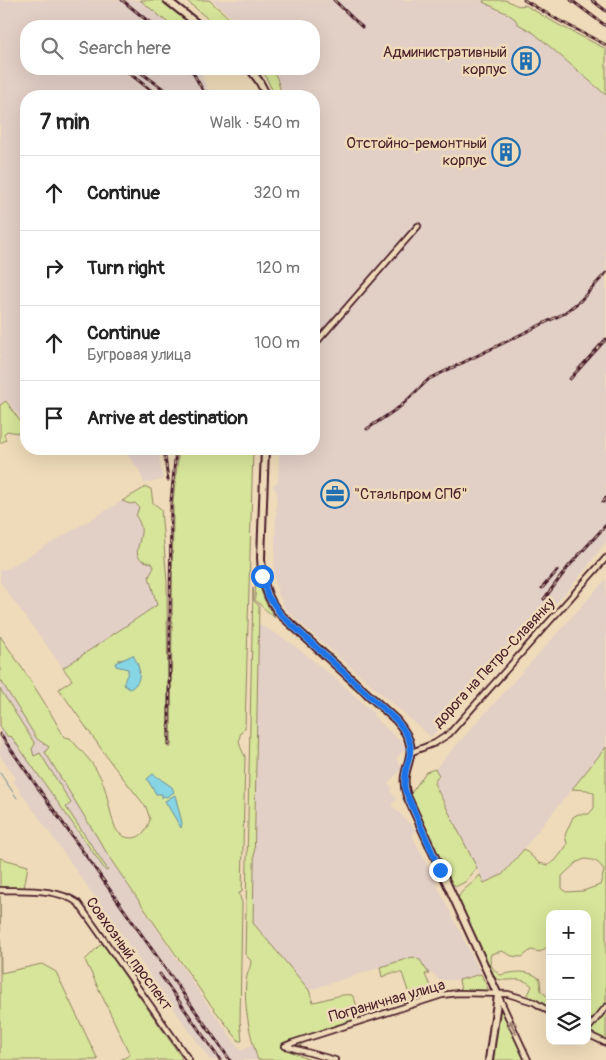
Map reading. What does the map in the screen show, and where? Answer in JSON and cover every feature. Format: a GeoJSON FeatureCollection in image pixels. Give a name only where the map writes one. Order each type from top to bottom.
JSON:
{"type":"FeatureCollection","features":[{"type":"Feature","properties":{"kind":"street"},"geometry":{"type":"LineString","coordinates":[[167,0],[192,20]]}},
{"type":"Feature","properties":{"kind":"street"},"geometry":{"type":"LineString","coordinates":[[254,75],[264,90]]}},
{"type":"Feature","properties":{"kind":"street"},"geometry":{"type":"LineString","coordinates":[[320,338],[418,226]]}},
{"type":"Feature","properties":{"kind":"street"},"geometry":{"type":"LineString","coordinates":[[265,455],[261,558],[262,576],[268,596],[277,611],[287,622],[396,720],[409,738],[412,752],[404,784],[412,807],[528,1060]]}},
{"type":"Feature","properties":{"kind":"street","name":"дорога на Петро-Славянку"},"geometry":{"type":"LineString","coordinates":[[412,752],[434,743],[448,734],[606,558]]}},
{"type":"Feature","properties":{"kind":"street","name":"Совхозный проспект"},"geometry":{"type":"LineString","coordinates":[[0,890],[52,893],[71,898],[78,903],[189,1060]]}},
{"type":"Feature","properties":{"kind":"street","name":"Пограничная улица"},"geometry":{"type":"LineString","coordinates":[[335,1060],[285,1046],[292,1042],[442,995],[458,993],[508,994],[534,1002],[546,1010]]}},
{"type":"Feature","properties":{"kind":"street"},"geometry":{"type":"LineString","coordinates":[[490,1060],[498,995]]}},
{"type":"Feature","properties":{"kind":"street"},"geometry":{"type":"LineString","coordinates":[[591,1027],[606,1007]]}},
{"type":"Feature","properties":{"kind":"street"},"geometry":{"type":"LineString","coordinates":[[591,1034],[606,1043]]}},
{"type":"Feature","properties":{"kind":"shaded area"},"geometry":{"type":"Polygon","coordinates":[[[0,0],[139,0],[164,20],[20,20],[20,75],[202,75],[208,90],[20,90],[20,418],[7,400],[0,404],[0,0]]]}},
{"type":"Feature","properties":{"kind":"shaded area"},"geometry":{"type":"Polygon","coordinates":[[[212,0],[484,0],[493,7],[508,14],[518,24],[534,33],[606,95],[606,542],[577,580],[431,737],[285,609],[278,592],[274,577],[277,492],[273,486],[278,481],[279,455],[320,455],[320,90],[281,90],[277,75],[320,75],[320,20],[236,20],[212,0]]]}},
{"type":"Feature","properties":{"kind":"shaded area"},"geometry":{"type":"Polygon","coordinates":[[[128,455],[159,455],[163,480],[144,483],[139,470],[128,455]]]}},
{"type":"Feature","properties":{"kind":"shaded area"},"geometry":{"type":"Polygon","coordinates":[[[122,501],[130,504],[135,503],[139,508],[136,516],[141,527],[141,539],[137,553],[152,563],[154,567],[149,577],[157,605],[63,668],[0,582],[0,570],[7,569],[122,501]]]}},
{"type":"Feature","properties":{"kind":"shaded area"},"geometry":{"type":"Polygon","coordinates":[[[606,579],[606,747],[502,875],[484,883],[434,782],[439,775],[435,769],[606,579]]]}},
{"type":"Feature","properties":{"kind":"shaded area"},"geometry":{"type":"Polygon","coordinates":[[[259,624],[291,643],[342,684],[407,747],[396,758],[402,768],[388,783],[392,788],[390,791],[397,799],[391,805],[416,830],[412,835],[481,974],[459,980],[439,980],[433,973],[429,974],[420,960],[413,957],[309,990],[253,923],[259,624]]]}},
{"type":"Feature","properties":{"kind":"shaded area"},"geometry":{"type":"Polygon","coordinates":[[[0,679],[35,736],[45,737],[113,863],[207,1004],[241,1051],[253,1044],[258,1060],[210,1060],[13,781],[16,778],[0,756],[0,679]]]}},
{"type":"Feature","properties":{"kind":"green space"},"geometry":{"type":"Polygon","coordinates":[[[140,0],[162,0],[187,20],[165,20],[140,0]]]}},
{"type":"Feature","properties":{"kind":"green space"},"geometry":{"type":"Polygon","coordinates":[[[186,0],[209,0],[231,20],[209,20],[186,0]]]}},
{"type":"Feature","properties":{"kind":"green space"},"geometry":{"type":"Polygon","coordinates":[[[484,0],[505,0],[517,5],[525,5],[606,49],[606,95],[534,33],[518,24],[508,14],[483,2],[484,0]]]}},
{"type":"Feature","properties":{"kind":"green space"},"geometry":{"type":"Polygon","coordinates":[[[265,75],[275,75],[277,78],[280,90],[272,90],[265,75]]]}},
{"type":"Feature","properties":{"kind":"green space"},"geometry":{"type":"Polygon","coordinates":[[[6,401],[20,421],[20,432],[7,431],[4,434],[6,440],[0,443],[0,405],[6,401]]]}},
{"type":"Feature","properties":{"kind":"green space"},"geometry":{"type":"Polygon","coordinates":[[[178,455],[253,455],[245,728],[239,738],[241,749],[245,756],[242,892],[239,893],[242,903],[240,1020],[242,1041],[239,1041],[207,1000],[113,863],[45,752],[49,747],[37,739],[0,679],[0,636],[64,737],[70,738],[97,771],[106,791],[117,831],[128,838],[140,836],[147,828],[150,819],[146,807],[112,764],[59,689],[72,680],[63,668],[157,605],[149,577],[154,567],[152,563],[140,558],[138,554],[141,527],[136,516],[139,507],[135,503],[130,504],[122,501],[146,487],[151,489],[153,503],[161,509],[167,582],[168,747],[170,748],[173,501],[178,455]],[[125,659],[118,660],[129,672],[140,673],[137,663],[125,659]]]}},
{"type":"Feature","properties":{"kind":"green space"},"geometry":{"type":"Polygon","coordinates":[[[256,567],[260,588],[275,618],[255,600],[256,567]]]}},
{"type":"Feature","properties":{"kind":"green space"},"geometry":{"type":"Polygon","coordinates":[[[253,588],[254,601],[259,606],[253,923],[309,990],[313,1002],[352,995],[360,1018],[315,1032],[300,1046],[290,1046],[286,1049],[309,1060],[258,1060],[252,1041],[246,1007],[247,976],[251,965],[251,961],[245,954],[253,588]]]}},
{"type":"Feature","properties":{"kind":"green space"},"geometry":{"type":"Polygon","coordinates":[[[0,689],[35,744],[32,749],[34,756],[40,753],[71,803],[66,807],[108,870],[106,871],[11,736],[8,737],[0,726],[0,689]]]}},
{"type":"Feature","properties":{"kind":"green space"},"geometry":{"type":"Polygon","coordinates":[[[606,747],[606,1040],[591,1032],[591,910],[546,910],[546,948],[540,952],[531,950],[522,957],[512,956],[502,951],[491,954],[492,966],[500,975],[515,972],[526,973],[540,979],[541,991],[546,995],[546,1006],[531,999],[528,995],[532,986],[527,982],[494,978],[458,898],[480,875],[484,883],[502,875],[524,849],[539,863],[548,865],[555,861],[567,844],[565,835],[573,817],[578,814],[589,814],[594,808],[594,793],[587,790],[572,789],[606,747]],[[585,859],[577,862],[562,876],[562,888],[566,892],[583,891],[600,885],[604,871],[594,861],[585,859]]]}},
{"type":"Feature","properties":{"kind":"green space"},"geometry":{"type":"Polygon","coordinates":[[[435,769],[439,775],[434,783],[477,868],[465,882],[457,886],[452,884],[442,862],[438,859],[410,795],[426,772],[435,769]]]}},
{"type":"Feature","properties":{"kind":"green space"},"geometry":{"type":"Polygon","coordinates":[[[0,858],[28,866],[24,888],[0,887],[0,858]]]}},
{"type":"Feature","properties":{"kind":"green space"},"geometry":{"type":"Polygon","coordinates":[[[0,896],[1,973],[42,964],[56,972],[98,1060],[0,1060],[0,896]]]}},
{"type":"Feature","properties":{"kind":"green space"},"geometry":{"type":"Polygon","coordinates":[[[102,943],[182,1058],[179,1060],[120,1060],[130,1055],[85,960],[102,943]]]}},
{"type":"Feature","properties":{"kind":"green space"},"geometry":{"type":"Polygon","coordinates":[[[413,957],[420,960],[429,974],[425,974],[427,980],[437,995],[412,1003],[402,973],[391,973],[382,977],[380,967],[413,957]]]}},
{"type":"Feature","properties":{"kind":"green space"},"geometry":{"type":"Polygon","coordinates":[[[481,974],[490,993],[457,992],[461,990],[459,980],[481,974]]]}},
{"type":"Feature","properties":{"kind":"green space"},"geometry":{"type":"Polygon","coordinates":[[[502,1011],[525,1060],[492,1060],[498,1012],[502,1011]]]}},
{"type":"Feature","properties":{"kind":"water"},"geometry":{"type":"Polygon","coordinates":[[[133,655],[139,669],[139,678],[130,689],[124,685],[128,669],[116,666],[115,663],[133,655]]]}},
{"type":"Feature","properties":{"kind":"water"},"geometry":{"type":"Polygon","coordinates":[[[153,774],[172,787],[174,792],[162,798],[162,794],[156,794],[147,779],[153,774]]]}},
{"type":"Feature","properties":{"kind":"water"},"geometry":{"type":"Polygon","coordinates":[[[175,795],[182,823],[181,828],[165,801],[175,795]]]}},
{"type":"Feature","properties":{"kind":"waterway"},"geometry":{"type":"LineString","coordinates":[[0,773],[17,798]]}},
{"type":"Feature","properties":{"kind":"railway"},"geometry":{"type":"LineString","coordinates":[[122,0],[147,20]]}},
{"type":"Feature","properties":{"kind":"railway"},"geometry":{"type":"LineString","coordinates":[[334,0],[362,27]]}},
{"type":"Feature","properties":{"kind":"railway"},"geometry":{"type":"LineString","coordinates":[[524,0],[606,45]]}},
{"type":"Feature","properties":{"kind":"railway"},"geometry":{"type":"LineString","coordinates":[[571,0],[606,26]]}},
{"type":"Feature","properties":{"kind":"railway"},"geometry":{"type":"LineString","coordinates":[[592,0],[606,11]]}},
{"type":"Feature","properties":{"kind":"railway"},"geometry":{"type":"LineString","coordinates":[[132,75],[150,90]]}},
{"type":"Feature","properties":{"kind":"railway"},"geometry":{"type":"LineString","coordinates":[[144,75],[165,90]]}},
{"type":"Feature","properties":{"kind":"railway"},"geometry":{"type":"LineString","coordinates":[[194,75],[203,90]]}},
{"type":"Feature","properties":{"kind":"railway"},"geometry":{"type":"LineString","coordinates":[[367,429],[401,406],[429,379],[563,314],[580,301],[606,273]]}},
{"type":"Feature","properties":{"kind":"railway"},"geometry":{"type":"LineString","coordinates":[[570,379],[606,339]]}},
{"type":"Feature","properties":{"kind":"railway"},"geometry":{"type":"LineString","coordinates":[[165,455],[168,480]]}},
{"type":"Feature","properties":{"kind":"railway"},"geometry":{"type":"LineString","coordinates":[[169,745],[171,502],[175,455]]}},
{"type":"Feature","properties":{"kind":"railway"},"geometry":{"type":"LineString","coordinates":[[603,502],[606,498]]}},
{"type":"Feature","properties":{"kind":"railway"},"geometry":{"type":"LineString","coordinates":[[544,599],[569,566],[606,525]]}},
{"type":"Feature","properties":{"kind":"railway"},"geometry":{"type":"LineString","coordinates":[[542,588],[557,571]]}},
{"type":"Feature","properties":{"kind":"railway"},"geometry":{"type":"LineString","coordinates":[[0,734],[230,1060]]}},
{"type":"Feature","properties":{"kind":"railway"},"geometry":{"type":"LineString","coordinates":[[160,974],[220,1060]]}},
{"type":"Feature","properties":{"kind":"place","name":"Административный корпус"},"geometry":{"type":"Point","coordinates":[526,61]}},
{"type":"Feature","properties":{"kind":"place","name":"Отстойно-ремонтный корпус"},"geometry":{"type":"Point","coordinates":[506,152]}},
{"type":"Feature","properties":{"kind":"place","name":"\"Стальпром СПб\""},"geometry":{"type":"Point","coordinates":[335,494]}},
{"type":"Feature","properties":{"kind":"route"},"geometry":{"type":"LineString","coordinates":[[262,576],[268,596],[277,611],[287,622],[396,720],[405,731],[409,738],[412,752],[406,771],[405,790],[440,870]]}}]}
